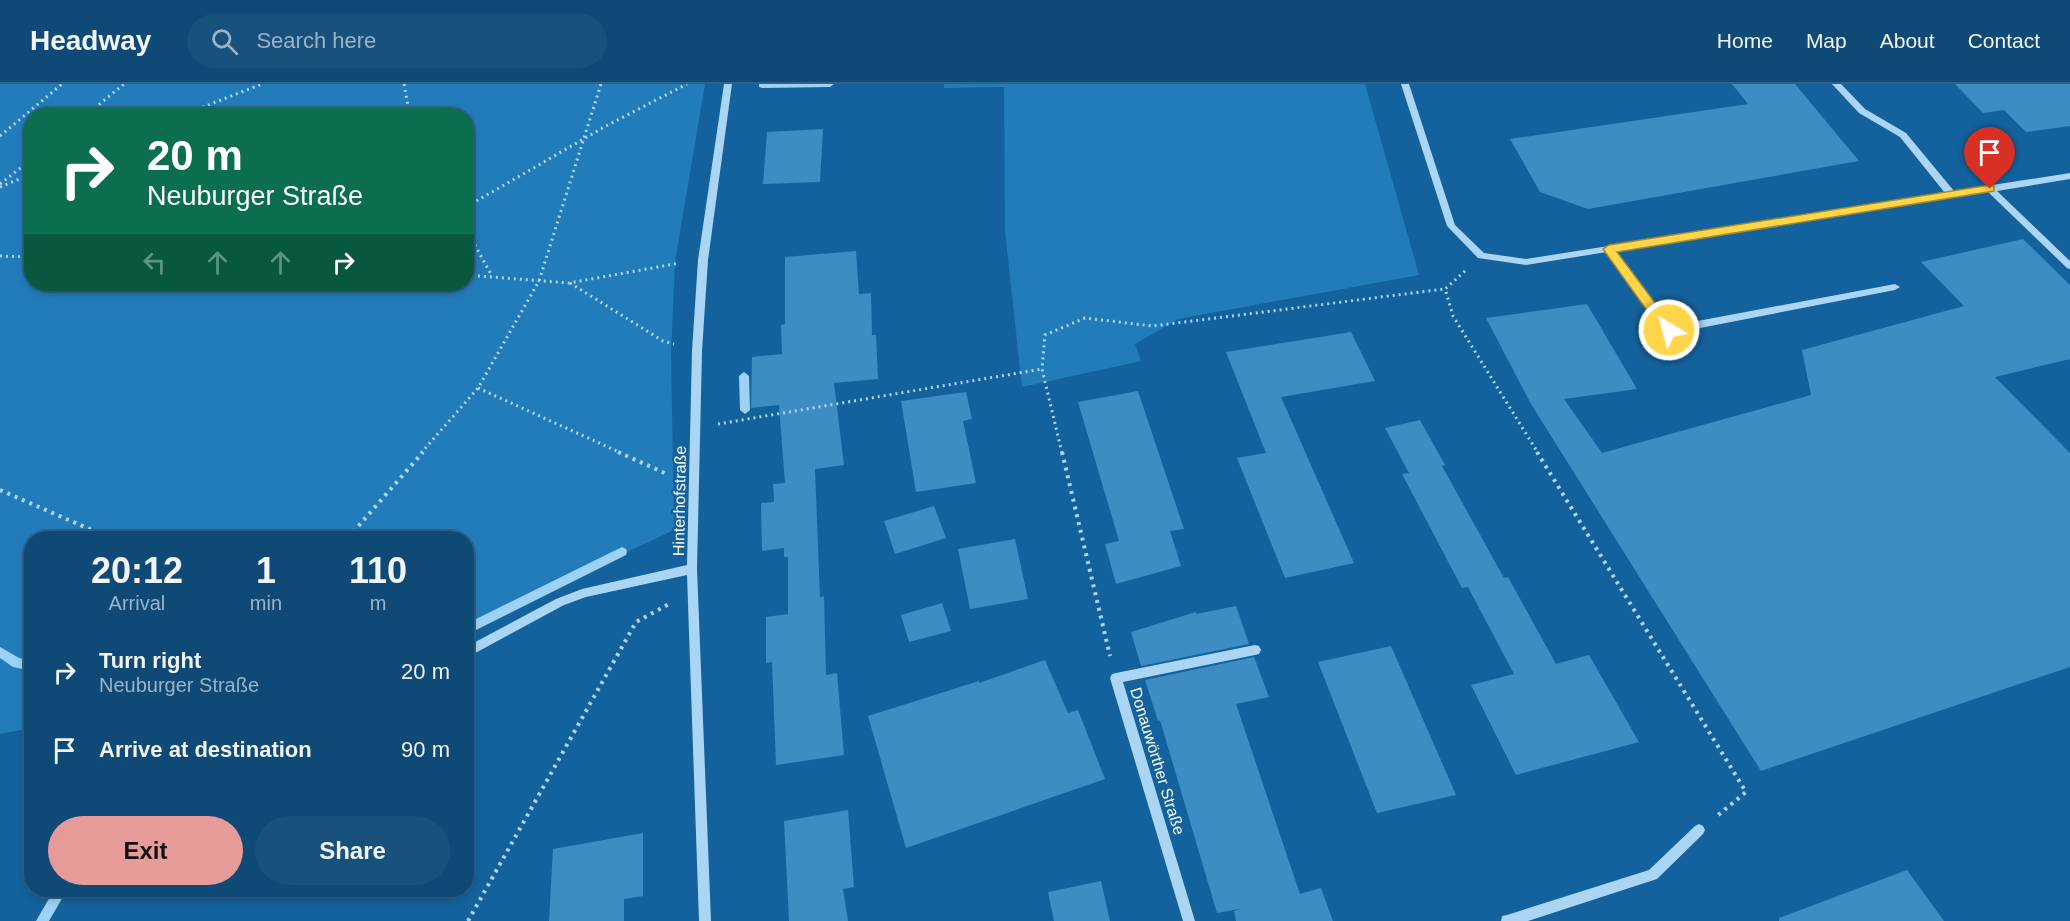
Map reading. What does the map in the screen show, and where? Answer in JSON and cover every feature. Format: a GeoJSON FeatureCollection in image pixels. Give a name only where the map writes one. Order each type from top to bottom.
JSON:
{"type":"FeatureCollection","features":[{"type":"Feature","properties":{"kind":"street","name":"Hinterhofstraße"},"geometry":{"type":"LineString","coordinates":[[705,921],[692,569],[697,351],[703,260],[728,84]]}},
{"type":"Feature","properties":{"kind":"street"},"geometry":{"type":"LineString","coordinates":[[1405,84],[1451,226],[1480,256],[1526,262],[2070,176]]}},
{"type":"Feature","properties":{"kind":"street"},"geometry":{"type":"LineString","coordinates":[[1836,84],[1862,111],[1903,135],[1952,195]]}},
{"type":"Feature","properties":{"kind":"street"},"geometry":{"type":"LineString","coordinates":[[1990,189],[2070,266]]}},
{"type":"Feature","properties":{"kind":"street"},"geometry":{"type":"LineString","coordinates":[[1609,249],[1669,330],[1895,287]]}},
{"type":"Feature","properties":{"kind":"street"},"geometry":{"type":"LineString","coordinates":[[474,649],[560,602],[586,592],[692,569]]}},
{"type":"Feature","properties":{"kind":"street","name":"Donauwörther Straße"},"geometry":{"type":"LineString","coordinates":[[1190,921],[1116,678],[1255,650]]}},
{"type":"Feature","properties":{"kind":"street"},"geometry":{"type":"LineString","coordinates":[[1508,921],[1653,874],[1699,830]]}},
{"type":"Feature","properties":{"kind":"path"},"geometry":{"type":"LineString","coordinates":[[33,108],[62,84]]}},
{"type":"Feature","properties":{"kind":"path"},"geometry":{"type":"LineString","coordinates":[[95,108],[124,84]]}},
{"type":"Feature","properties":{"kind":"path"},"geometry":{"type":"LineString","coordinates":[[200,108],[262,84]]}},
{"type":"Feature","properties":{"kind":"path"},"geometry":{"type":"LineString","coordinates":[[404,84],[408,106],[405,108]]}},
{"type":"Feature","properties":{"kind":"path"},"geometry":{"type":"LineString","coordinates":[[354,531],[478,388],[539,281],[602,84]]}},
{"type":"Feature","properties":{"kind":"path"},"geometry":{"type":"LineString","coordinates":[[474,202],[585,138],[687,84]]}},
{"type":"Feature","properties":{"kind":"path"},"geometry":{"type":"LineString","coordinates":[[0,135],[24,115]]}},
{"type":"Feature","properties":{"kind":"path"},"geometry":{"type":"LineString","coordinates":[[0,186],[24,166]]}},
{"type":"Feature","properties":{"kind":"path"},"geometry":{"type":"LineString","coordinates":[[0,186],[24,177]]}},
{"type":"Feature","properties":{"kind":"path"},"geometry":{"type":"LineString","coordinates":[[474,244],[492,277]]}},
{"type":"Feature","properties":{"kind":"path"},"geometry":{"type":"LineString","coordinates":[[0,256],[24,257]]}},
{"type":"Feature","properties":{"kind":"path"},"geometry":{"type":"LineString","coordinates":[[1116,678],[1042,369],[1045,335],[1084,318],[1152,326],[1445,289],[1480,256]]}},
{"type":"Feature","properties":{"kind":"path"},"geometry":{"type":"LineString","coordinates":[[474,276],[569,283],[703,260]]}},
{"type":"Feature","properties":{"kind":"path"},"geometry":{"type":"LineString","coordinates":[[569,283],[663,341],[697,351]]}},
{"type":"Feature","properties":{"kind":"path"},"geometry":{"type":"LineString","coordinates":[[1445,289],[1453,316],[1746,792],[1699,830]]}},
{"type":"Feature","properties":{"kind":"path"},"geometry":{"type":"LineString","coordinates":[[696,426],[741,422],[1042,369]]}},
{"type":"Feature","properties":{"kind":"path"},"geometry":{"type":"LineString","coordinates":[[478,388],[694,487]]}},
{"type":"Feature","properties":{"kind":"path"},"geometry":{"type":"LineString","coordinates":[[0,490],[94,531]]}},
{"type":"Feature","properties":{"kind":"path"},"geometry":{"type":"LineString","coordinates":[[468,921],[636,622],[693,591]]}},
{"type":"Feature","properties":{"kind":"shaded area"},"geometry":{"type":"Polygon","coordinates":[[[0,84],[705,84],[675,262],[671,353],[674,530],[474,624],[474,531],[24,531],[24,729],[0,734],[0,84]]]}},
{"type":"Feature","properties":{"kind":"shaded area"},"geometry":{"type":"Polygon","coordinates":[[[944,84],[1365,84],[1419,275],[1178,319],[1135,344],[1141,361],[1022,387],[1005,231],[1004,87],[944,88],[944,84]]]}},
{"type":"Feature","properties":{"kind":"building"},"geometry":{"type":"Polygon","coordinates":[[[1732,84],[1795,84],[1859,161],[1588,209],[1540,192],[1510,139],[1748,104],[1732,84]]]}},
{"type":"Feature","properties":{"kind":"building"},"geometry":{"type":"Polygon","coordinates":[[[1955,84],[2070,84],[2070,126],[2026,132],[2004,110],[1983,113],[1955,84]]]}},
{"type":"Feature","properties":{"kind":"building"},"geometry":{"type":"Polygon","coordinates":[[[823,129],[820,182],[763,184],[767,132],[823,129]]]}},
{"type":"Feature","properties":{"kind":"building"},"geometry":{"type":"Polygon","coordinates":[[[2023,239],[2070,285],[2070,359],[1995,377],[2070,453],[2070,667],[1761,771],[1531,404],[1486,318],[1587,304],[1637,389],[1564,399],[1602,453],[1811,395],[1802,350],[1964,306],[1921,262],[2023,239]]]}},
{"type":"Feature","properties":{"kind":"building"},"geometry":{"type":"Polygon","coordinates":[[[856,251],[859,294],[871,293],[872,335],[876,335],[878,379],[834,383],[844,465],[815,469],[820,597],[824,596],[826,675],[837,673],[844,755],[776,765],[772,662],[766,663],[766,617],[788,614],[788,557],[784,557],[784,548],[762,551],[761,503],[774,502],[773,484],[785,483],[779,405],[751,408],[752,357],[782,354],[781,325],[785,324],[785,257],[856,251]]]}},
{"type":"Feature","properties":{"kind":"building"},"geometry":{"type":"Polygon","coordinates":[[[1351,332],[1375,381],[1281,397],[1354,563],[1285,578],[1237,458],[1266,453],[1226,352],[1351,332]]]}},
{"type":"Feature","properties":{"kind":"building"},"geometry":{"type":"Polygon","coordinates":[[[1138,391],[1184,529],[1170,531],[1181,566],[1116,584],[1105,544],[1119,541],[1078,402],[1138,391]]]}},
{"type":"Feature","properties":{"kind":"building"},"geometry":{"type":"Polygon","coordinates":[[[966,392],[972,419],[963,421],[976,483],[916,492],[901,401],[966,392]]]}},
{"type":"Feature","properties":{"kind":"building"},"geometry":{"type":"Polygon","coordinates":[[[1420,420],[1445,465],[1442,466],[1504,578],[1508,577],[1556,664],[1589,655],[1639,742],[1516,775],[1471,685],[1514,674],[1468,587],[1462,588],[1402,474],[1409,473],[1385,428],[1420,420]]]}},
{"type":"Feature","properties":{"kind":"building"},"geometry":{"type":"Polygon","coordinates":[[[934,506],[946,538],[895,554],[884,521],[934,506]]]}},
{"type":"Feature","properties":{"kind":"building"},"geometry":{"type":"Polygon","coordinates":[[[1015,539],[1028,599],[970,609],[958,549],[1015,539]]]}},
{"type":"Feature","properties":{"kind":"building"},"geometry":{"type":"Polygon","coordinates":[[[942,603],[951,631],[909,642],[901,615],[942,603]]]}},
{"type":"Feature","properties":{"kind":"building"},"geometry":{"type":"Polygon","coordinates":[[[1236,606],[1249,644],[1141,666],[1131,632],[1196,612],[1196,614],[1236,606]]]}},
{"type":"Feature","properties":{"kind":"building"},"geometry":{"type":"Polygon","coordinates":[[[1391,646],[1456,795],[1377,813],[1318,662],[1391,646]]]}},
{"type":"Feature","properties":{"kind":"building"},"geometry":{"type":"Polygon","coordinates":[[[1254,657],[1269,697],[1236,704],[1300,894],[1321,888],[1333,921],[1236,921],[1234,911],[1240,909],[1217,913],[1160,720],[1158,721],[1145,680],[1254,657]]]}},
{"type":"Feature","properties":{"kind":"building"},"geometry":{"type":"Polygon","coordinates":[[[1045,660],[1068,713],[1078,710],[1105,779],[906,848],[868,716],[979,681],[979,683],[1045,660]]]}},
{"type":"Feature","properties":{"kind":"building"},"geometry":{"type":"Polygon","coordinates":[[[848,810],[854,887],[843,889],[848,921],[789,921],[784,821],[848,810]]]}},
{"type":"Feature","properties":{"kind":"building"},"geometry":{"type":"Polygon","coordinates":[[[643,833],[643,896],[624,899],[624,921],[549,921],[553,849],[643,833]]]}},
{"type":"Feature","properties":{"kind":"building"},"geometry":{"type":"Polygon","coordinates":[[[1907,870],[1944,921],[1779,921],[1779,918],[1907,870]]]}},
{"type":"Feature","properties":{"kind":"building"},"geometry":{"type":"Polygon","coordinates":[[[1101,881],[1110,921],[1054,921],[1048,892],[1101,881]]]}},
{"type":"Feature","properties":{"kind":"waterway"},"geometry":{"type":"LineString","coordinates":[[762,85],[830,84]]}},
{"type":"Feature","properties":{"kind":"waterway"},"geometry":{"type":"LineString","coordinates":[[744,376],[745,410]]}},
{"type":"Feature","properties":{"kind":"waterway"},"geometry":{"type":"LineString","coordinates":[[474,626],[622,552]]}},
{"type":"Feature","properties":{"kind":"waterway"},"geometry":{"type":"LineString","coordinates":[[0,652],[17,663],[24,664]]}},
{"type":"Feature","properties":{"kind":"waterway"},"geometry":{"type":"LineString","coordinates":[[42,921],[57,897]]}},
{"type":"Feature","properties":{"kind":"route"},"geometry":{"type":"LineString","coordinates":[[1669,330],[1609,249],[1990,189]]}}]}
